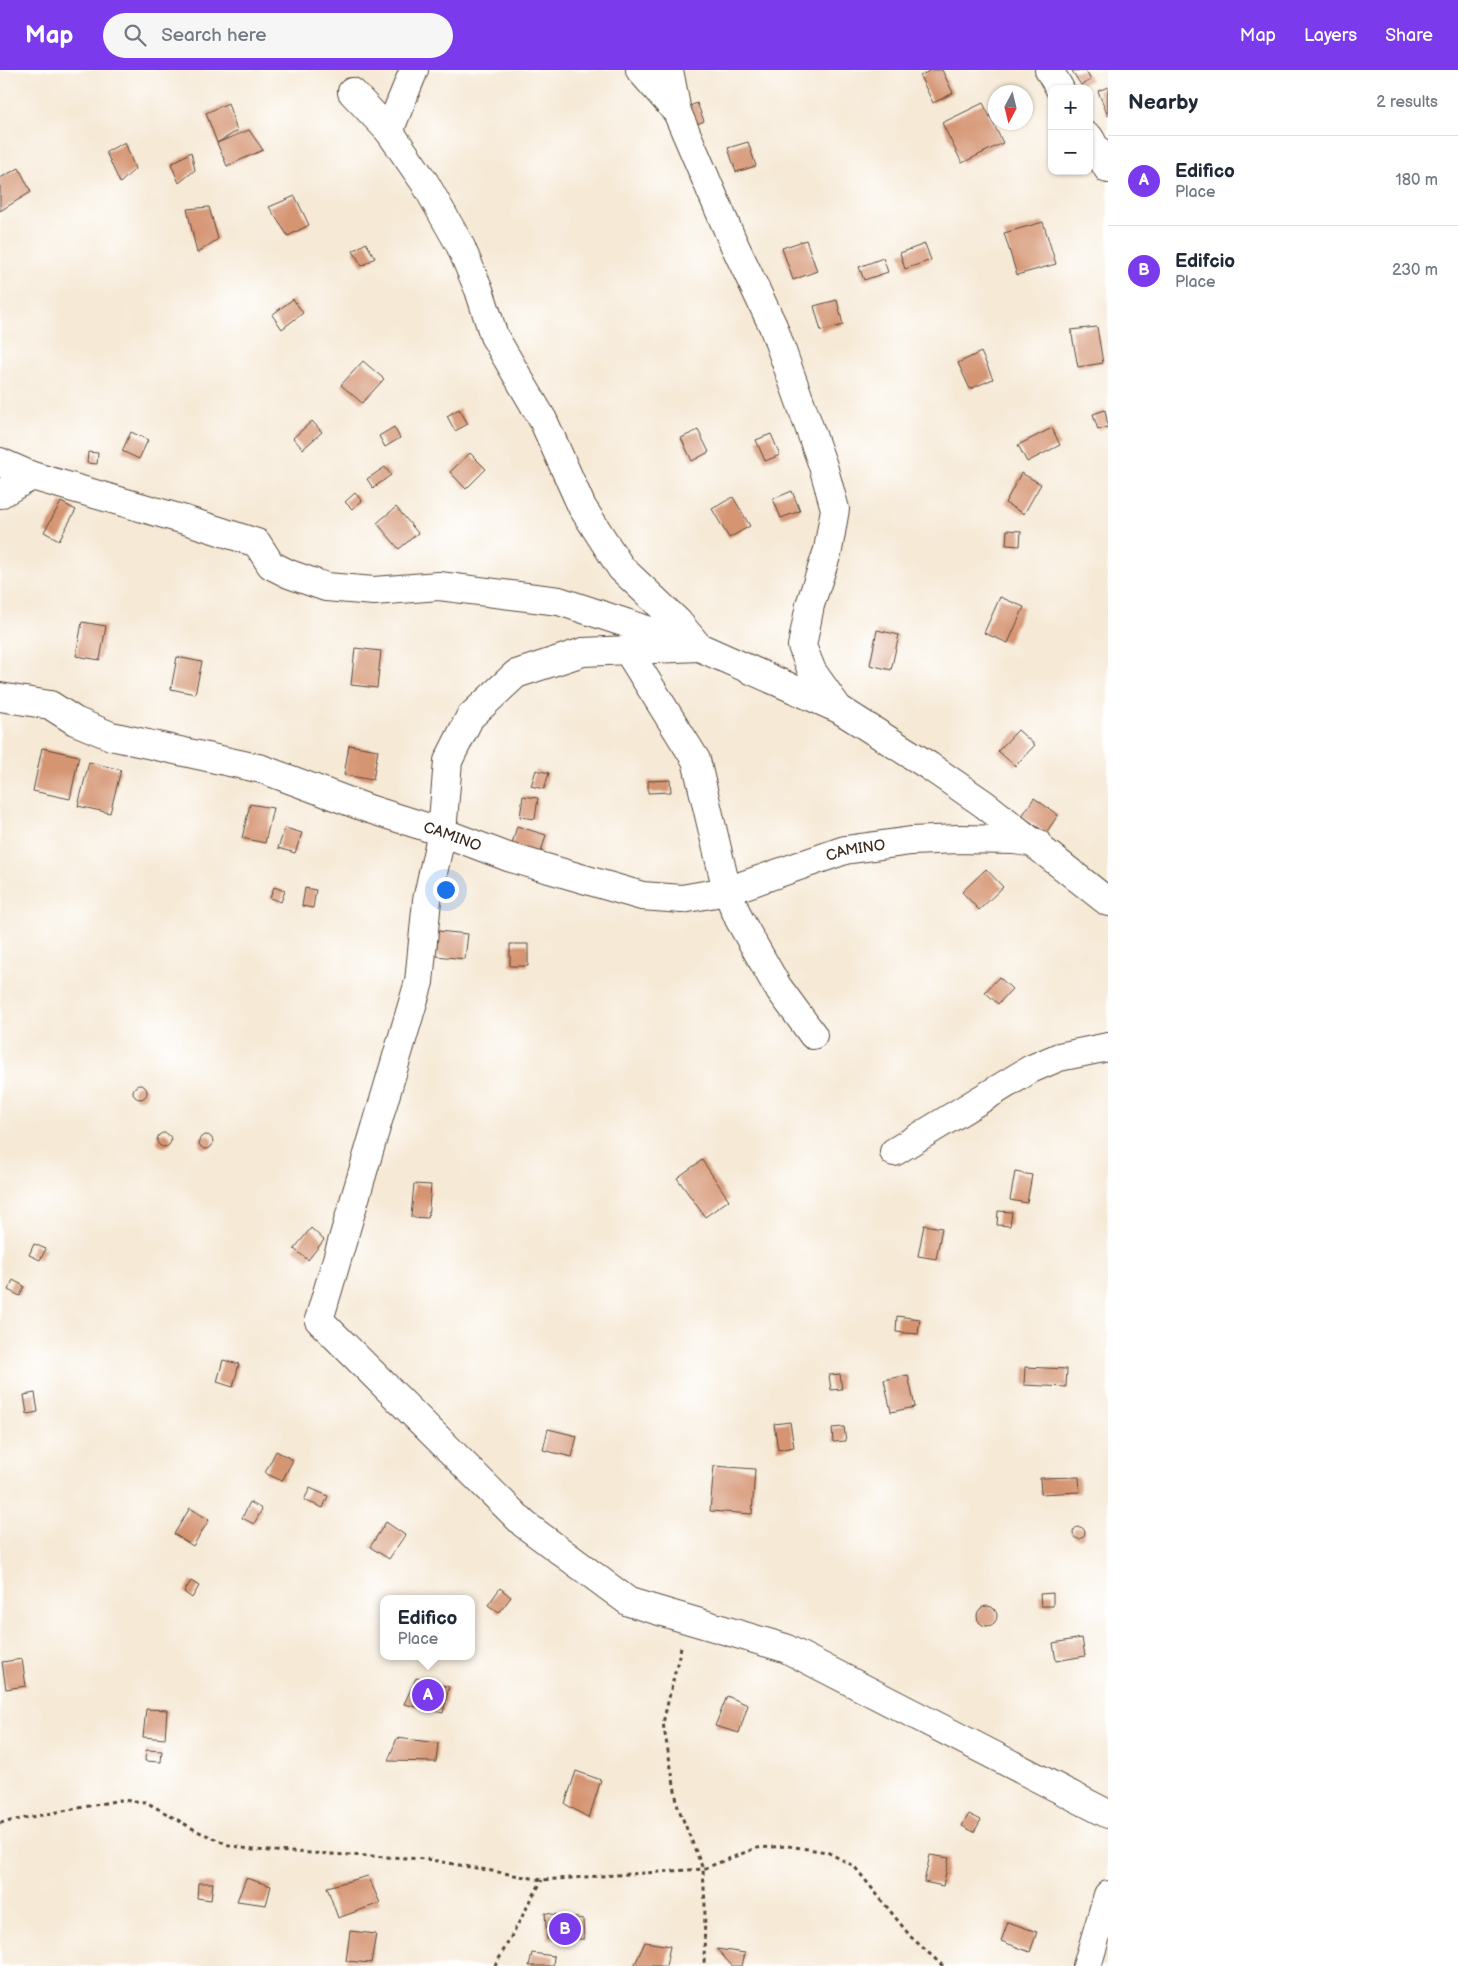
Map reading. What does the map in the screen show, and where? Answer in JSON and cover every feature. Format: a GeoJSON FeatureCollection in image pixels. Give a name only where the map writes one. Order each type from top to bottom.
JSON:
{"type":"FeatureCollection","features":[{"type":"Feature","properties":{"kind":"street"},"geometry":{"type":"LineString","coordinates":[[389,131],[414,70]]}},
{"type":"Feature","properties":{"kind":"street"},"geometry":{"type":"LineString","coordinates":[[640,70],[678,112]]}},
{"type":"Feature","properties":{"kind":"street"},"geometry":{"type":"LineString","coordinates":[[669,70],[678,112],[733,242],[772,326],[823,466],[836,509],[828,550],[810,605],[802,646],[812,671],[839,709]]}},
{"type":"Feature","properties":{"kind":"street"},"geometry":{"type":"LineString","coordinates":[[1049,70],[1058,85]]}},
{"type":"Feature","properties":{"kind":"street"},"geometry":{"type":"LineString","coordinates":[[352,92],[389,131],[425,183],[460,245],[479,290],[494,336],[543,420],[582,507],[622,568],[678,622],[699,647]]}},
{"type":"Feature","properties":{"kind":"street"},"geometry":{"type":"LineString","coordinates":[[1093,144],[1108,169]]}},
{"type":"Feature","properties":{"kind":"street"},"geometry":{"type":"LineString","coordinates":[[0,462],[32,476],[257,543],[272,564],[289,574],[326,587],[374,591],[439,586],[559,601],[699,647],[839,709],[929,766],[1036,843],[1108,902]]}},
{"type":"Feature","properties":{"kind":"street"},"geometry":{"type":"LineString","coordinates":[[0,494],[32,476]]}},
{"type":"Feature","properties":{"kind":"street"},"geometry":{"type":"LineString","coordinates":[[699,647],[582,652],[516,674],[470,717],[448,761],[442,832],[427,900],[419,982],[319,1320],[524,1524],[629,1602],[785,1648],[1108,1814]]}},
{"type":"Feature","properties":{"kind":"street"},"geometry":{"type":"LineString","coordinates":[[628,651],[696,760],[727,891],[740,919],[777,986],[813,1035]]}},
{"type":"Feature","properties":{"kind":"street","name":"CAMINO"},"geometry":{"type":"LineString","coordinates":[[0,697],[50,705],[75,721],[111,736],[262,769],[369,809],[442,832],[508,857],[642,896],[682,899],[727,891],[845,850],[911,841],[958,839],[1014,840],[1036,843]]}},
{"type":"Feature","properties":{"kind":"street"},"geometry":{"type":"LineString","coordinates":[[894,1152],[1031,1069],[1059,1058],[1108,1047]]}},
{"type":"Feature","properties":{"kind":"street"},"geometry":{"type":"LineString","coordinates":[[1087,1966],[1108,1895]]}},
{"type":"Feature","properties":{"kind":"path"},"geometry":{"type":"LineString","coordinates":[[687,1620],[663,1723],[678,1806],[703,1869],[704,1966]]}},
{"type":"Feature","properties":{"kind":"path"},"geometry":{"type":"LineString","coordinates":[[0,1823],[120,1800],[146,1802],[198,1832],[229,1845],[253,1850],[426,1858],[542,1880],[703,1869],[756,1848],[788,1846],[827,1852],[854,1866],[910,1936],[943,1966]]}},
{"type":"Feature","properties":{"kind":"path"},"geometry":{"type":"LineString","coordinates":[[495,1966],[542,1880]]}},
{"type":"Feature","properties":{"kind":"building"},"geometry":{"type":"Polygon","coordinates":[[[931,70],[942,70],[953,93],[933,103],[920,76],[931,70]]]}},
{"type":"Feature","properties":{"kind":"building"},"geometry":{"type":"Polygon","coordinates":[[[1085,70],[1091,80],[1081,85],[1072,71],[1085,70]]]}},
{"type":"Feature","properties":{"kind":"building"},"geometry":{"type":"Polygon","coordinates":[[[1108,87],[1108,116],[1098,91],[1108,87]]]}},
{"type":"Feature","properties":{"kind":"building"},"geometry":{"type":"Polygon","coordinates":[[[228,103],[237,131],[217,143],[206,113],[228,103]]]}},
{"type":"Feature","properties":{"kind":"building"},"geometry":{"type":"Polygon","coordinates":[[[697,103],[704,121],[690,127],[683,109],[697,103]]]}},
{"type":"Feature","properties":{"kind":"building"},"geometry":{"type":"Polygon","coordinates":[[[983,103],[988,113],[988,130],[996,130],[1003,143],[962,163],[942,123],[983,103]]]}},
{"type":"Feature","properties":{"kind":"building"},"geometry":{"type":"Polygon","coordinates":[[[249,130],[263,150],[227,166],[217,143],[249,130]]]}},
{"type":"Feature","properties":{"kind":"building"},"geometry":{"type":"Polygon","coordinates":[[[125,142],[135,169],[120,183],[106,152],[125,142]]]}},
{"type":"Feature","properties":{"kind":"building"},"geometry":{"type":"Polygon","coordinates":[[[748,142],[756,166],[736,172],[728,148],[748,142]]]}},
{"type":"Feature","properties":{"kind":"building"},"geometry":{"type":"Polygon","coordinates":[[[191,152],[195,170],[179,183],[171,164],[191,152]]]}},
{"type":"Feature","properties":{"kind":"building"},"geometry":{"type":"Polygon","coordinates":[[[19,168],[31,192],[0,211],[0,178],[19,168]]]}},
{"type":"Feature","properties":{"kind":"building"},"geometry":{"type":"Polygon","coordinates":[[[295,196],[309,225],[288,236],[269,207],[295,196]]]}},
{"type":"Feature","properties":{"kind":"building"},"geometry":{"type":"Polygon","coordinates":[[[209,207],[218,239],[197,253],[187,209],[209,207]]]}},
{"type":"Feature","properties":{"kind":"building"},"geometry":{"type":"Polygon","coordinates":[[[1043,222],[1056,264],[1017,275],[1004,233],[1043,222]]]}},
{"type":"Feature","properties":{"kind":"building"},"geometry":{"type":"Polygon","coordinates":[[[806,240],[817,271],[793,280],[782,248],[806,240]]]}},
{"type":"Feature","properties":{"kind":"building"},"geometry":{"type":"Polygon","coordinates":[[[366,243],[375,258],[362,266],[353,251],[366,243]]]}},
{"type":"Feature","properties":{"kind":"building"},"geometry":{"type":"Polygon","coordinates":[[[925,244],[931,260],[905,269],[900,253],[925,244]]]}},
{"type":"Feature","properties":{"kind":"building"},"geometry":{"type":"Polygon","coordinates":[[[883,258],[888,272],[864,280],[859,267],[883,258]]]}},
{"type":"Feature","properties":{"kind":"building"},"geometry":{"type":"Polygon","coordinates":[[[293,299],[303,313],[282,329],[272,315],[293,299]]]}},
{"type":"Feature","properties":{"kind":"building"},"geometry":{"type":"Polygon","coordinates":[[[837,300],[843,325],[821,331],[814,306],[837,300]]]}},
{"type":"Feature","properties":{"kind":"building"},"geometry":{"type":"Polygon","coordinates":[[[1097,327],[1103,363],[1078,367],[1071,330],[1097,327]]]}},
{"type":"Feature","properties":{"kind":"building"},"geometry":{"type":"Polygon","coordinates":[[[981,352],[993,379],[970,389],[958,363],[981,352]]]}},
{"type":"Feature","properties":{"kind":"building"},"geometry":{"type":"Polygon","coordinates":[[[363,361],[384,379],[362,403],[341,385],[363,361]]]}},
{"type":"Feature","properties":{"kind":"building"},"geometry":{"type":"Polygon","coordinates":[[[459,409],[468,424],[455,431],[447,416],[459,409]]]}},
{"type":"Feature","properties":{"kind":"building"},"geometry":{"type":"Polygon","coordinates":[[[1105,410],[1108,427],[1098,430],[1093,414],[1105,410]]]}},
{"type":"Feature","properties":{"kind":"building"},"geometry":{"type":"Polygon","coordinates":[[[312,421],[322,432],[303,449],[293,438],[312,421]]]}},
{"type":"Feature","properties":{"kind":"building"},"geometry":{"type":"Polygon","coordinates":[[[394,427],[400,438],[385,447],[379,436],[394,427]]]}},
{"type":"Feature","properties":{"kind":"building"},"geometry":{"type":"Polygon","coordinates":[[[1052,428],[1060,445],[1027,462],[1018,445],[1052,428]]]}},
{"type":"Feature","properties":{"kind":"building"},"geometry":{"type":"Polygon","coordinates":[[[698,430],[709,452],[692,461],[681,438],[698,430]]]}},
{"type":"Feature","properties":{"kind":"building"},"geometry":{"type":"Polygon","coordinates":[[[131,432],[148,440],[139,459],[122,451],[131,432]]]}},
{"type":"Feature","properties":{"kind":"building"},"geometry":{"type":"Polygon","coordinates":[[[771,434],[780,455],[765,461],[756,440],[771,434]]]}},
{"type":"Feature","properties":{"kind":"building"},"geometry":{"type":"Polygon","coordinates":[[[88,452],[98,453],[97,464],[87,463],[88,452]]]}},
{"type":"Feature","properties":{"kind":"building"},"geometry":{"type":"Polygon","coordinates":[[[470,453],[486,469],[466,489],[450,472],[470,453]]]}},
{"type":"Feature","properties":{"kind":"building"},"geometry":{"type":"Polygon","coordinates":[[[385,467],[391,475],[373,488],[367,479],[385,467]]]}},
{"type":"Feature","properties":{"kind":"building"},"geometry":{"type":"Polygon","coordinates":[[[1021,473],[1041,484],[1024,514],[1005,503],[1021,473]]]}},
{"type":"Feature","properties":{"kind":"building"},"geometry":{"type":"Polygon","coordinates":[[[792,491],[800,511],[781,518],[773,499],[792,491]]]}},
{"type":"Feature","properties":{"kind":"building"},"geometry":{"type":"Polygon","coordinates":[[[355,493],[362,501],[352,509],[345,502],[355,493]]]}},
{"type":"Feature","properties":{"kind":"building"},"geometry":{"type":"Polygon","coordinates":[[[733,497],[750,526],[729,538],[712,509],[733,497]]]}},
{"type":"Feature","properties":{"kind":"building"},"geometry":{"type":"Polygon","coordinates":[[[61,502],[76,510],[59,540],[44,532],[61,502]]]}},
{"type":"Feature","properties":{"kind":"building"},"geometry":{"type":"Polygon","coordinates":[[[396,507],[418,533],[399,549],[377,523],[396,507]]]}},
{"type":"Feature","properties":{"kind":"building"},"geometry":{"type":"Polygon","coordinates":[[[1007,530],[1021,531],[1020,546],[1006,545],[1007,530]]]}},
{"type":"Feature","properties":{"kind":"building"},"geometry":{"type":"Polygon","coordinates":[[[1000,597],[1024,607],[1008,643],[984,633],[1000,597]]]}},
{"type":"Feature","properties":{"kind":"building"},"geometry":{"type":"Polygon","coordinates":[[[82,622],[106,626],[100,660],[76,656],[82,622]]]}},
{"type":"Feature","properties":{"kind":"building"},"geometry":{"type":"Polygon","coordinates":[[[877,630],[899,635],[891,670],[870,665],[877,630]]]}},
{"type":"Feature","properties":{"kind":"building"},"geometry":{"type":"Polygon","coordinates":[[[355,648],[381,651],[377,688],[351,685],[355,648]]]}},
{"type":"Feature","properties":{"kind":"building"},"geometry":{"type":"Polygon","coordinates":[[[177,657],[202,662],[195,694],[171,689],[177,657]]]}},
{"type":"Feature","properties":{"kind":"building"},"geometry":{"type":"Polygon","coordinates":[[[1018,730],[1035,745],[1015,766],[998,751],[1018,730]]]}},
{"type":"Feature","properties":{"kind":"building"},"geometry":{"type":"Polygon","coordinates":[[[349,745],[378,750],[373,780],[344,775],[349,745]]]}},
{"type":"Feature","properties":{"kind":"building"},"geometry":{"type":"Polygon","coordinates":[[[42,748],[79,756],[70,799],[33,791],[42,748]]]}},
{"type":"Feature","properties":{"kind":"building"},"geometry":{"type":"Polygon","coordinates":[[[89,762],[121,770],[110,813],[78,806],[89,762]]]}},
{"type":"Feature","properties":{"kind":"building"},"geometry":{"type":"Polygon","coordinates":[[[536,770],[549,773],[544,789],[531,786],[536,770]]]}},
{"type":"Feature","properties":{"kind":"building"},"geometry":{"type":"Polygon","coordinates":[[[670,780],[671,792],[648,793],[648,781],[670,780]]]}},
{"type":"Feature","properties":{"kind":"building"},"geometry":{"type":"Polygon","coordinates":[[[523,796],[538,798],[535,819],[520,817],[523,796]]]}},
{"type":"Feature","properties":{"kind":"building"},"geometry":{"type":"Polygon","coordinates":[[[1034,798],[1058,815],[1046,833],[1022,816],[1034,798]]]}},
{"type":"Feature","properties":{"kind":"building"},"geometry":{"type":"Polygon","coordinates":[[[250,804],[273,808],[265,843],[242,838],[250,804]]]}},
{"type":"Feature","properties":{"kind":"building"},"geometry":{"type":"Polygon","coordinates":[[[517,826],[546,835],[539,859],[510,851],[517,826]]]}},
{"type":"Feature","properties":{"kind":"building"},"geometry":{"type":"Polygon","coordinates":[[[285,828],[302,833],[295,853],[278,848],[285,828]]]}},
{"type":"Feature","properties":{"kind":"building"},"geometry":{"type":"Polygon","coordinates":[[[986,869],[1003,887],[979,910],[962,892],[986,869]]]}},
{"type":"Feature","properties":{"kind":"building"},"geometry":{"type":"Polygon","coordinates":[[[274,887],[285,891],[281,902],[270,898],[274,887]]]}},
{"type":"Feature","properties":{"kind":"building"},"geometry":{"type":"Polygon","coordinates":[[[305,888],[316,890],[313,908],[302,906],[305,888]]]}},
{"type":"Feature","properties":{"kind":"building"},"geometry":{"type":"Polygon","coordinates":[[[438,931],[468,934],[465,959],[436,956],[438,931]]]}},
{"type":"Feature","properties":{"kind":"building"},"geometry":{"type":"Polygon","coordinates":[[[510,944],[528,944],[528,966],[510,966],[510,944]]]}},
{"type":"Feature","properties":{"kind":"building"},"geometry":{"type":"Polygon","coordinates":[[[999,977],[1012,989],[998,1004],[985,992],[999,977]]]}},
{"type":"Feature","properties":{"kind":"building"},"geometry":{"type":"Polygon","coordinates":[[[137,1085],[143,1085],[147,1092],[143,1099],[137,1099],[133,1095],[133,1089],[137,1085]]]}},
{"type":"Feature","properties":{"kind":"building"},"geometry":{"type":"Polygon","coordinates":[[[161,1133],[167,1133],[171,1140],[167,1147],[161,1147],[157,1143],[157,1137],[161,1133]]]}},
{"type":"Feature","properties":{"kind":"building"},"geometry":{"type":"Polygon","coordinates":[[[203,1135],[209,1135],[213,1142],[209,1149],[203,1149],[199,1145],[199,1139],[203,1135]]]}},
{"type":"Feature","properties":{"kind":"building"},"geometry":{"type":"Polygon","coordinates":[[[702,1160],[729,1200],[705,1217],[677,1178],[702,1160]]]}},
{"type":"Feature","properties":{"kind":"building"},"geometry":{"type":"Polygon","coordinates":[[[1015,1172],[1032,1175],[1027,1203],[1010,1200],[1015,1172]]]}},
{"type":"Feature","properties":{"kind":"building"},"geometry":{"type":"Polygon","coordinates":[[[414,1184],[431,1185],[428,1218],[411,1217],[414,1184]]]}},
{"type":"Feature","properties":{"kind":"building"},"geometry":{"type":"Polygon","coordinates":[[[998,1211],[1012,1212],[1010,1226],[997,1225],[998,1211]]]}},
{"type":"Feature","properties":{"kind":"building"},"geometry":{"type":"Polygon","coordinates":[[[924,1225],[942,1228],[936,1259],[918,1256],[924,1225]]]}},
{"type":"Feature","properties":{"kind":"building"},"geometry":{"type":"Polygon","coordinates":[[[311,1228],[324,1240],[308,1260],[294,1249],[311,1228]]]}},
{"type":"Feature","properties":{"kind":"building"},"geometry":{"type":"Polygon","coordinates":[[[34,1244],[46,1249],[40,1260],[29,1255],[34,1244]]]}},
{"type":"Feature","properties":{"kind":"building"},"geometry":{"type":"Polygon","coordinates":[[[13,1280],[24,1286],[20,1296],[8,1290],[13,1280]]]}},
{"type":"Feature","properties":{"kind":"building"},"geometry":{"type":"Polygon","coordinates":[[[897,1316],[920,1319],[918,1334],[896,1332],[897,1316]]]}},
{"type":"Feature","properties":{"kind":"building"},"geometry":{"type":"Polygon","coordinates":[[[223,1360],[239,1364],[233,1387],[217,1382],[223,1360]]]}},
{"type":"Feature","properties":{"kind":"building"},"geometry":{"type":"Polygon","coordinates":[[[1025,1367],[1067,1369],[1066,1387],[1024,1385],[1025,1367]]]}},
{"type":"Feature","properties":{"kind":"building"},"geometry":{"type":"Polygon","coordinates":[[[840,1374],[842,1389],[831,1390],[829,1375],[840,1374]]]}},
{"type":"Feature","properties":{"kind":"building"},"geometry":{"type":"Polygon","coordinates":[[[908,1375],[915,1407],[891,1412],[884,1380],[908,1375]]]}},
{"type":"Feature","properties":{"kind":"building"},"geometry":{"type":"Polygon","coordinates":[[[35,1393],[38,1412],[27,1414],[24,1395],[35,1393]]]}},
{"type":"Feature","properties":{"kind":"building"},"geometry":{"type":"Polygon","coordinates":[[[790,1422],[794,1447],[778,1450],[774,1424],[790,1422]]]}},
{"type":"Feature","properties":{"kind":"building"},"geometry":{"type":"Polygon","coordinates":[[[844,1427],[846,1441],[833,1442],[832,1428],[844,1427]]]}},
{"type":"Feature","properties":{"kind":"building"},"geometry":{"type":"Polygon","coordinates":[[[548,1429],[577,1436],[572,1457],[543,1450],[548,1429]]]}},
{"type":"Feature","properties":{"kind":"building"},"geometry":{"type":"Polygon","coordinates":[[[276,1451],[293,1460],[282,1481],[265,1473],[276,1451]]]}},
{"type":"Feature","properties":{"kind":"building"},"geometry":{"type":"Polygon","coordinates":[[[714,1466],[755,1469],[752,1514],[710,1511],[714,1466]]]}},
{"type":"Feature","properties":{"kind":"building"},"geometry":{"type":"Polygon","coordinates":[[[1079,1477],[1080,1492],[1041,1494],[1040,1478],[1079,1477]]]}},
{"type":"Feature","properties":{"kind":"building"},"geometry":{"type":"Polygon","coordinates":[[[310,1488],[328,1496],[323,1508],[304,1500],[310,1488]]]}},
{"type":"Feature","properties":{"kind":"building"},"geometry":{"type":"Polygon","coordinates":[[[250,1502],[262,1509],[254,1524],[242,1518],[250,1502]]]}},
{"type":"Feature","properties":{"kind":"building"},"geometry":{"type":"Polygon","coordinates":[[[190,1508],[209,1520],[193,1546],[174,1534],[190,1508]]]}},
{"type":"Feature","properties":{"kind":"building"},"geometry":{"type":"Polygon","coordinates":[[[386,1522],[405,1535],[389,1559],[370,1547],[386,1522]]]}},
{"type":"Feature","properties":{"kind":"building"},"geometry":{"type":"Polygon","coordinates":[[[1079,1527],[1085,1533],[1079,1539],[1073,1533],[1079,1527]]]}},
{"type":"Feature","properties":{"kind":"building"},"geometry":{"type":"Polygon","coordinates":[[[191,1581],[199,1586],[192,1598],[184,1592],[191,1581]]]}},
{"type":"Feature","properties":{"kind":"building"},"geometry":{"type":"Polygon","coordinates":[[[500,1588],[511,1597],[499,1613],[488,1605],[500,1588]]]}},
{"type":"Feature","properties":{"kind":"building"},"geometry":{"type":"Polygon","coordinates":[[[1053,1593],[1053,1606],[1041,1606],[1040,1594],[1053,1593]]]}},
{"type":"Feature","properties":{"kind":"building"},"geometry":{"type":"Polygon","coordinates":[[[987,1606],[994,1609],[997,1616],[994,1623],[987,1626],[980,1623],[977,1616],[980,1609],[987,1606]]]}},
{"type":"Feature","properties":{"kind":"building"},"geometry":{"type":"Polygon","coordinates":[[[1082,1638],[1085,1656],[1056,1661],[1053,1643],[1082,1638]]]}},
{"type":"Feature","properties":{"kind":"building"},"geometry":{"type":"Polygon","coordinates":[[[22,1659],[26,1686],[6,1689],[2,1662],[22,1659]]]}},
{"type":"Feature","properties":{"kind":"building"},"geometry":{"type":"Polygon","coordinates":[[[416,1678],[449,1687],[443,1713],[404,1704],[416,1678]]]}},
{"type":"Feature","properties":{"kind":"building"},"geometry":{"type":"Polygon","coordinates":[[[727,1696],[748,1705],[739,1733],[715,1726],[727,1696]]]}},
{"type":"Feature","properties":{"kind":"building"},"geometry":{"type":"Polygon","coordinates":[[[146,1709],[167,1710],[165,1739],[143,1737],[146,1709]]]}},
{"type":"Feature","properties":{"kind":"building"},"geometry":{"type":"Polygon","coordinates":[[[397,1738],[438,1743],[436,1762],[388,1761],[397,1738]]]}},
{"type":"Feature","properties":{"kind":"building"},"geometry":{"type":"Polygon","coordinates":[[[146,1750],[162,1751],[161,1762],[145,1761],[146,1750]]]}},
{"type":"Feature","properties":{"kind":"building"},"geometry":{"type":"Polygon","coordinates":[[[576,1771],[601,1780],[589,1818],[565,1804],[576,1771]]]}},
{"type":"Feature","properties":{"kind":"building"},"geometry":{"type":"Polygon","coordinates":[[[969,1814],[981,1820],[974,1832],[962,1826],[969,1814]]]}},
{"type":"Feature","properties":{"kind":"building"},"geometry":{"type":"Polygon","coordinates":[[[930,1855],[949,1858],[943,1886],[924,1882],[930,1855]]]}},
{"type":"Feature","properties":{"kind":"building"},"geometry":{"type":"Polygon","coordinates":[[[368,1876],[380,1903],[338,1918],[327,1887],[368,1876]]]}},
{"type":"Feature","properties":{"kind":"building"},"geometry":{"type":"Polygon","coordinates":[[[246,1878],[271,1886],[266,1905],[237,1901],[246,1878]]]}},
{"type":"Feature","properties":{"kind":"building"},"geometry":{"type":"Polygon","coordinates":[[[198,1883],[213,1883],[211,1900],[197,1898],[198,1883]]]}},
{"type":"Feature","properties":{"kind":"building"},"geometry":{"type":"Polygon","coordinates":[[[545,1913],[583,1919],[584,1939],[547,1939],[545,1913]]]}},
{"type":"Feature","properties":{"kind":"building"},"geometry":{"type":"Polygon","coordinates":[[[1008,1922],[1037,1932],[1030,1952],[1001,1941],[1008,1922]]]}},
{"type":"Feature","properties":{"kind":"building"},"geometry":{"type":"Polygon","coordinates":[[[350,1931],[376,1934],[371,1963],[346,1961],[350,1931]]]}},
{"type":"Feature","properties":{"kind":"building"},"geometry":{"type":"Polygon","coordinates":[[[645,1942],[670,1946],[666,1966],[634,1966],[645,1942]]]}},
{"type":"Feature","properties":{"kind":"building"},"geometry":{"type":"Polygon","coordinates":[[[717,1949],[745,1953],[742,1966],[732,1966],[717,1949]]]}},
{"type":"Feature","properties":{"kind":"building"},"geometry":{"type":"Polygon","coordinates":[[[532,1953],[554,1956],[553,1966],[529,1966],[532,1953]]]}},
{"type":"Feature","properties":{"kind":"place","name":"Edifico"},"geometry":{"type":"Point","coordinates":[428,1695]}},
{"type":"Feature","properties":{"kind":"place","name":"Edifcio"},"geometry":{"type":"Point","coordinates":[565,1929]}}]}
